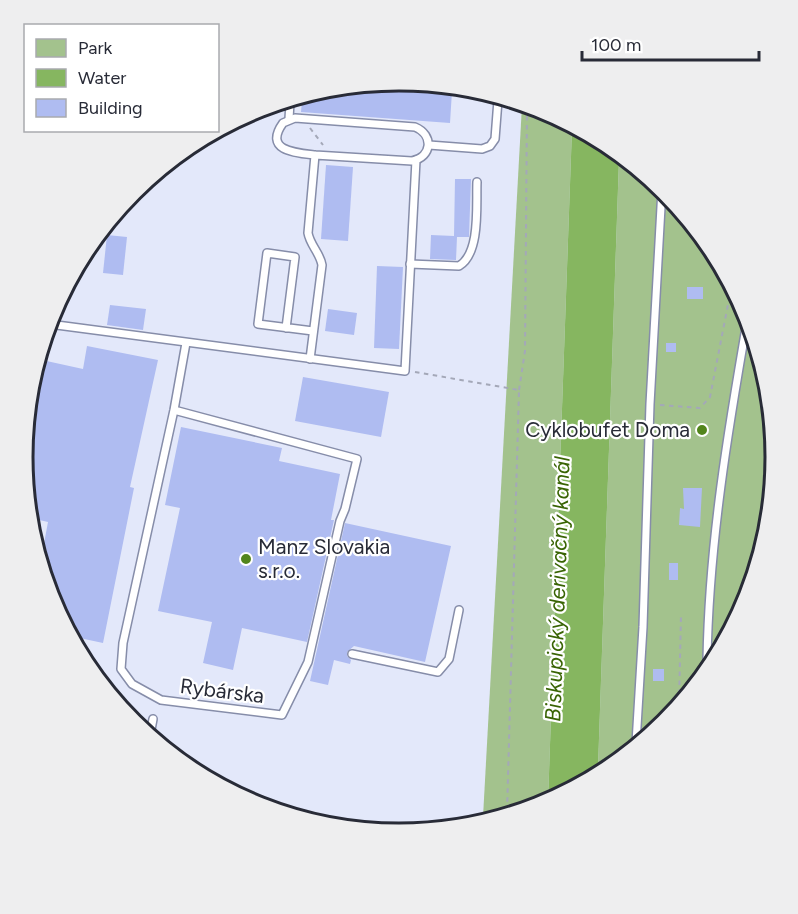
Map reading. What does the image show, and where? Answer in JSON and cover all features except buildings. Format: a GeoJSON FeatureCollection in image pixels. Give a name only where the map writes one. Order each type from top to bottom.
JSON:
{"type":"FeatureCollection","features":[{"type":"Feature","properties":{"kind":"lane"},"geometry":{"type":"LineString","coordinates":[[429,145],[482,149],[490,146],[495,139],[498,104]]}},
{"type":"Feature","properties":{"kind":"lane"},"geometry":{"type":"LineString","coordinates":[[289,119],[290,107]]}},
{"type":"Feature","properties":{"kind":"lane"},"geometry":{"type":"LineString","coordinates":[[289,119],[303,119],[415,127],[424,132],[429,145],[426,153],[416,160],[288,152],[278,141],[279,130],[283,123],[289,119]]}},
{"type":"Feature","properties":{"kind":"lane"},"geometry":{"type":"LineString","coordinates":[[310,359],[322,265],[321,259],[309,240],[308,233],[315,154]]}},
{"type":"Feature","properties":{"kind":"lane"},"geometry":{"type":"LineString","coordinates":[[58,325],[405,371],[416,160]]}},
{"type":"Feature","properties":{"kind":"lane"},"geometry":{"type":"LineString","coordinates":[[410,264],[459,266],[463,263],[470,253],[474,238],[477,182]]}},
{"type":"Feature","properties":{"kind":"lane"},"geometry":{"type":"LineString","coordinates":[[636,735],[643,627],[650,404],[661,202]]}},
{"type":"Feature","properties":{"kind":"lane"},"geometry":{"type":"LineString","coordinates":[[286,328],[295,257],[267,253],[258,324],[286,328],[313,331]]}},
{"type":"Feature","properties":{"kind":"lane"},"geometry":{"type":"LineString","coordinates":[[707,653],[710,585],[722,471],[744,334]]}},
{"type":"Feature","properties":{"kind":"lane","name":"Rybárska"},"geometry":{"type":"LineString","coordinates":[[174,410],[357,459],[340,521],[315,647],[282,715],[161,700],[132,684],[121,669],[123,643],[174,410],[186,343]]}},
{"type":"Feature","properties":{"kind":"lane"},"geometry":{"type":"LineString","coordinates":[[352,654],[438,672],[449,659],[459,609]]}},
{"type":"Feature","properties":{"kind":"lane"},"geometry":{"type":"LineString","coordinates":[[152,726],[153,719]]}},
{"type":"Feature","properties":{"kind":"path"},"geometry":{"type":"LineString","coordinates":[[507,807],[519,390],[525,351],[527,114]]}},
{"type":"Feature","properties":{"kind":"path"},"geometry":{"type":"LineString","coordinates":[[303,119],[331,156]]}},
{"type":"Feature","properties":{"kind":"path"},"geometry":{"type":"LineString","coordinates":[[650,404],[700,408],[710,397],[729,299]]}},
{"type":"Feature","properties":{"kind":"path"},"geometry":{"type":"LineString","coordinates":[[405,371],[519,390]]}},
{"type":"Feature","properties":{"kind":"path"},"geometry":{"type":"LineString","coordinates":[[679,692],[681,615]]}},
{"type":"Feature","properties":{"kind":"green space"},"geometry":{"type":"Polygon","coordinates":[[[522,112],[572,135],[548,791],[517,804],[483,813],[522,112]]]}},
{"type":"Feature","properties":{"kind":"green space"},"geometry":{"type":"Polygon","coordinates":[[[619,165],[658,198],[689,234],[727,295],[753,362],[762,409],[765,457],[762,505],[753,552],[737,597],[716,640],[689,680],[658,716],[622,747],[598,763],[619,165]]]}},
{"type":"Feature","properties":{"kind":"water","name":"Biskupický derivačný kanál"},"geometry":{"type":"Polygon","coordinates":[[[572,135],[619,165],[598,763],[548,791],[572,135]]]}},
{"type":"Feature","properties":{"kind":"place","name":"Cyklobufet Doma"},"geometry":{"type":"Point","coordinates":[702,430]}},
{"type":"Feature","properties":{"kind":"place","name":"Manz Slovakia s.r.o."},"geometry":{"type":"Point","coordinates":[246,559]}}]}
